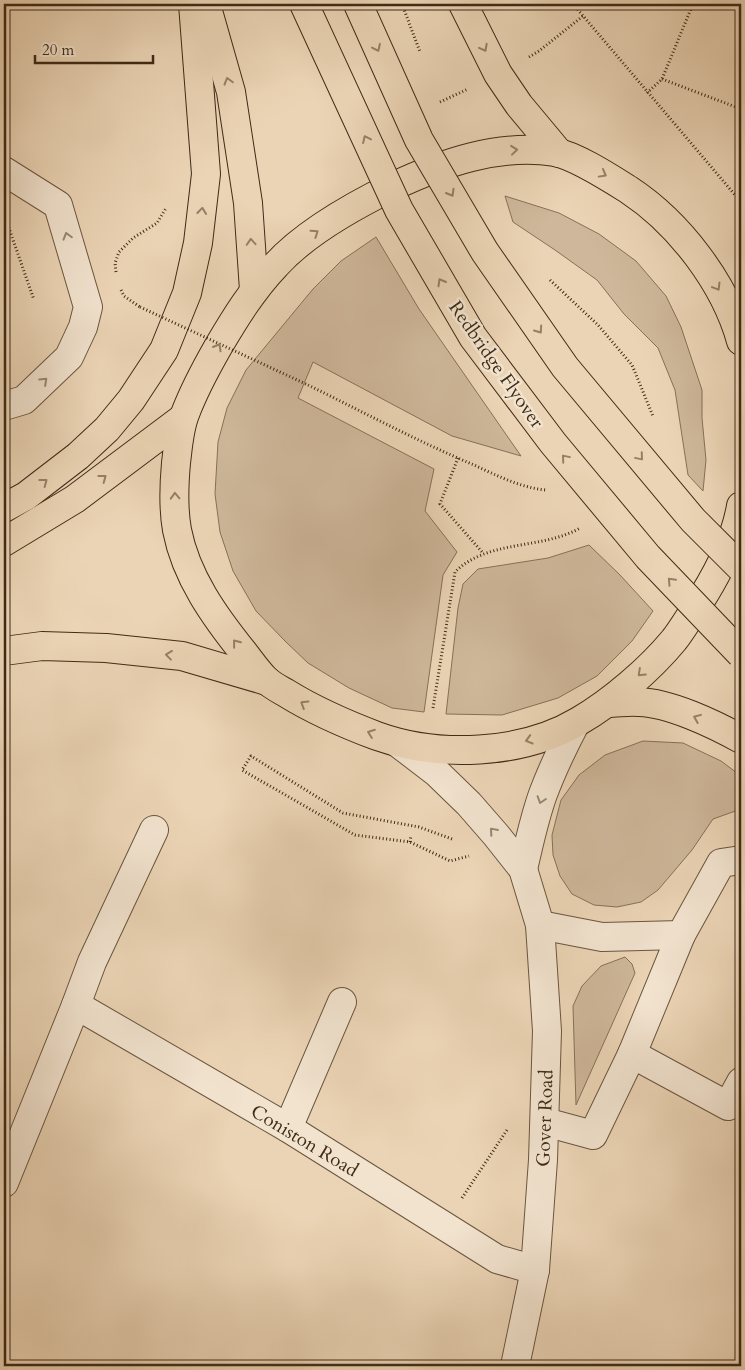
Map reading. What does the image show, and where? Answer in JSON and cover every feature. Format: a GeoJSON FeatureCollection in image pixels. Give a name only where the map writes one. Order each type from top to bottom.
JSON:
{"type":"FeatureCollection","features":[{"type":"Feature","properties":{"kind":"main road"},"geometry":{"type":"LineString","coordinates":[[4,508],[26,496],[64,467],[107,429],[131,400],[164,350],[187,293],[198,243],[206,174],[193,4]]}},
{"type":"Feature","properties":{"kind":"main road"},"geometry":{"type":"LineString","coordinates":[[206,4],[231,92],[248,203],[254,290]]}},
{"type":"Feature","properties":{"kind":"main road","name":"Redbridge Flyover"},"geometry":{"type":"LineString","coordinates":[[304,4],[399,210],[473,337],[553,443],[642,549],[741,654]]}},
{"type":"Feature","properties":{"kind":"main road"},"geometry":{"type":"LineString","coordinates":[[358,4],[420,140],[485,252],[565,367],[693,520],[741,568]]}},
{"type":"Feature","properties":{"kind":"main road"},"geometry":{"type":"LineString","coordinates":[[463,4],[498,74],[519,105],[559,153]]}},
{"type":"Feature","properties":{"kind":"main road"},"geometry":{"type":"LineString","coordinates":[[267,681],[223,627],[206,601],[186,560],[176,529],[174,491],[183,418],[207,367],[254,290],[278,262],[303,241],[348,210],[422,173],[468,158],[494,153],[524,149],[559,153],[604,174],[647,202],[686,241],[717,285],[736,321],[741,341]]}},
{"type":"Feature","properties":{"kind":"main road"},"geometry":{"type":"LineString","coordinates":[[4,542],[75,499],[183,418]]}},
{"type":"Feature","properties":{"kind":"main road"},"geometry":{"type":"LineString","coordinates":[[4,651],[42,646],[106,648],[182,656],[267,681],[320,713],[344,724],[398,743],[440,749],[476,750],[512,745],[544,736],[575,724],[608,703],[673,640],[703,597],[722,561],[739,519],[741,506]]}},
{"type":"Feature","properties":{"kind":"main road"},"geometry":{"type":"LineString","coordinates":[[608,703],[640,702],[660,705],[697,718],[741,739]]}},
{"type":"Feature","properties":{"kind":"street"},"geometry":{"type":"LineString","coordinates":[[4,171],[58,204],[88,307],[83,327],[69,357],[24,400],[4,406]]}},
{"type":"Feature","properties":{"kind":"street"},"geometry":{"type":"LineString","coordinates":[[523,869],[542,795],[557,759],[575,724]]}},
{"type":"Feature","properties":{"kind":"street","name":"Gover Road"},"geometry":{"type":"LineString","coordinates":[[398,743],[436,772],[469,804],[523,869],[540,925],[547,1031],[544,1160],[535,1270],[515,1366]]}},
{"type":"Feature","properties":{"kind":"street"},"geometry":{"type":"LineString","coordinates":[[4,1183],[92,962],[154,830]]}},
{"type":"Feature","properties":{"kind":"street"},"geometry":{"type":"LineString","coordinates":[[545,1122],[593,1135],[632,1054],[681,935],[721,863],[741,860]]}},
{"type":"Feature","properties":{"kind":"street"},"geometry":{"type":"LineString","coordinates":[[540,925],[602,937],[681,935]]}},
{"type":"Feature","properties":{"kind":"street"},"geometry":{"type":"LineString","coordinates":[[288,1128],[342,1002]]}},
{"type":"Feature","properties":{"kind":"street","name":"Coniston Road"},"geometry":{"type":"LineString","coordinates":[[76,1005],[288,1128],[497,1259],[535,1270]]}},
{"type":"Feature","properties":{"kind":"street"},"geometry":{"type":"LineString","coordinates":[[632,1054],[728,1106],[741,1082]]}},
{"type":"Feature","properties":{"kind":"path"},"geometry":{"type":"LineString","coordinates":[[402,4],[422,57]]}},
{"type":"Feature","properties":{"kind":"path"},"geometry":{"type":"LineString","coordinates":[[573,4],[741,202]]}},
{"type":"Feature","properties":{"kind":"path"},"geometry":{"type":"LineString","coordinates":[[647,93],[662,79],[693,4]]}},
{"type":"Feature","properties":{"kind":"path"},"geometry":{"type":"LineString","coordinates":[[539,51],[583,16]]}},
{"type":"Feature","properties":{"kind":"path"},"geometry":{"type":"LineString","coordinates":[[662,79],[741,109]]}},
{"type":"Feature","properties":{"kind":"path"},"geometry":{"type":"LineString","coordinates":[[439,102],[457,94]]}},
{"type":"Feature","properties":{"kind":"path"},"geometry":{"type":"LineString","coordinates":[[116,280],[115,263],[119,252],[133,238],[157,223],[166,207]]}},
{"type":"Feature","properties":{"kind":"path"},"geometry":{"type":"LineString","coordinates":[[4,213],[34,300]]}},
{"type":"Feature","properties":{"kind":"path"},"geometry":{"type":"LineString","coordinates":[[548,279],[598,325],[632,365],[653,413],[653,423]]}},
{"type":"Feature","properties":{"kind":"path"},"geometry":{"type":"LineString","coordinates":[[120,288],[124,296],[140,307],[308,385],[458,458],[506,479],[537,489],[554,491]]}},
{"type":"Feature","properties":{"kind":"path"},"geometry":{"type":"LineString","coordinates":[[458,458],[440,504],[483,553]]}},
{"type":"Feature","properties":{"kind":"path"},"geometry":{"type":"LineString","coordinates":[[433,708],[455,572],[464,563],[483,553],[532,543],[573,532],[581,527]]}},
{"type":"Feature","properties":{"kind":"path"},"geometry":{"type":"LineString","coordinates":[[453,839],[419,827],[343,813],[251,756],[242,770],[355,835],[410,842],[450,861],[475,854],[468,849]]}},
{"type":"Feature","properties":{"kind":"path"},"geometry":{"type":"LineString","coordinates":[[410,842],[412,835]]}},
{"type":"Feature","properties":{"kind":"path"},"geometry":{"type":"LineString","coordinates":[[444,1225],[507,1130]]}},
{"type":"Feature","properties":{"kind":"shaded area"},"geometry":{"type":"Polygon","coordinates":[[[505,196],[559,213],[599,234],[636,261],[666,296],[681,327],[702,390],[702,418],[706,460],[703,491],[688,475],[675,390],[658,348],[624,314],[597,280],[513,222],[505,196]]]}},
{"type":"Feature","properties":{"kind":"shaded area"},"geometry":{"type":"Polygon","coordinates":[[[376,237],[419,309],[521,456],[452,436],[313,362],[298,398],[434,469],[425,511],[457,552],[443,575],[424,712],[392,708],[349,688],[308,663],[256,611],[233,571],[220,532],[215,494],[218,442],[227,408],[246,370],[313,289],[341,261],[376,237]]]}},
{"type":"Feature","properties":{"kind":"shaded area"},"geometry":{"type":"Polygon","coordinates":[[[589,545],[653,611],[632,641],[597,676],[558,698],[502,715],[446,714],[458,608],[463,584],[478,569],[548,558],[589,545]]]}},
{"type":"Feature","properties":{"kind":"shaded area"},"geometry":{"type":"Polygon","coordinates":[[[643,741],[683,743],[721,761],[741,776],[741,809],[713,819],[692,850],[658,890],[641,902],[617,907],[594,905],[572,894],[560,876],[553,855],[552,835],[561,800],[579,775],[605,755],[643,741]]]}},
{"type":"Feature","properties":{"kind":"shaded area"},"geometry":{"type":"Polygon","coordinates":[[[625,957],[632,964],[635,973],[576,1105],[573,1006],[582,986],[601,966],[625,957]]]}}]}
